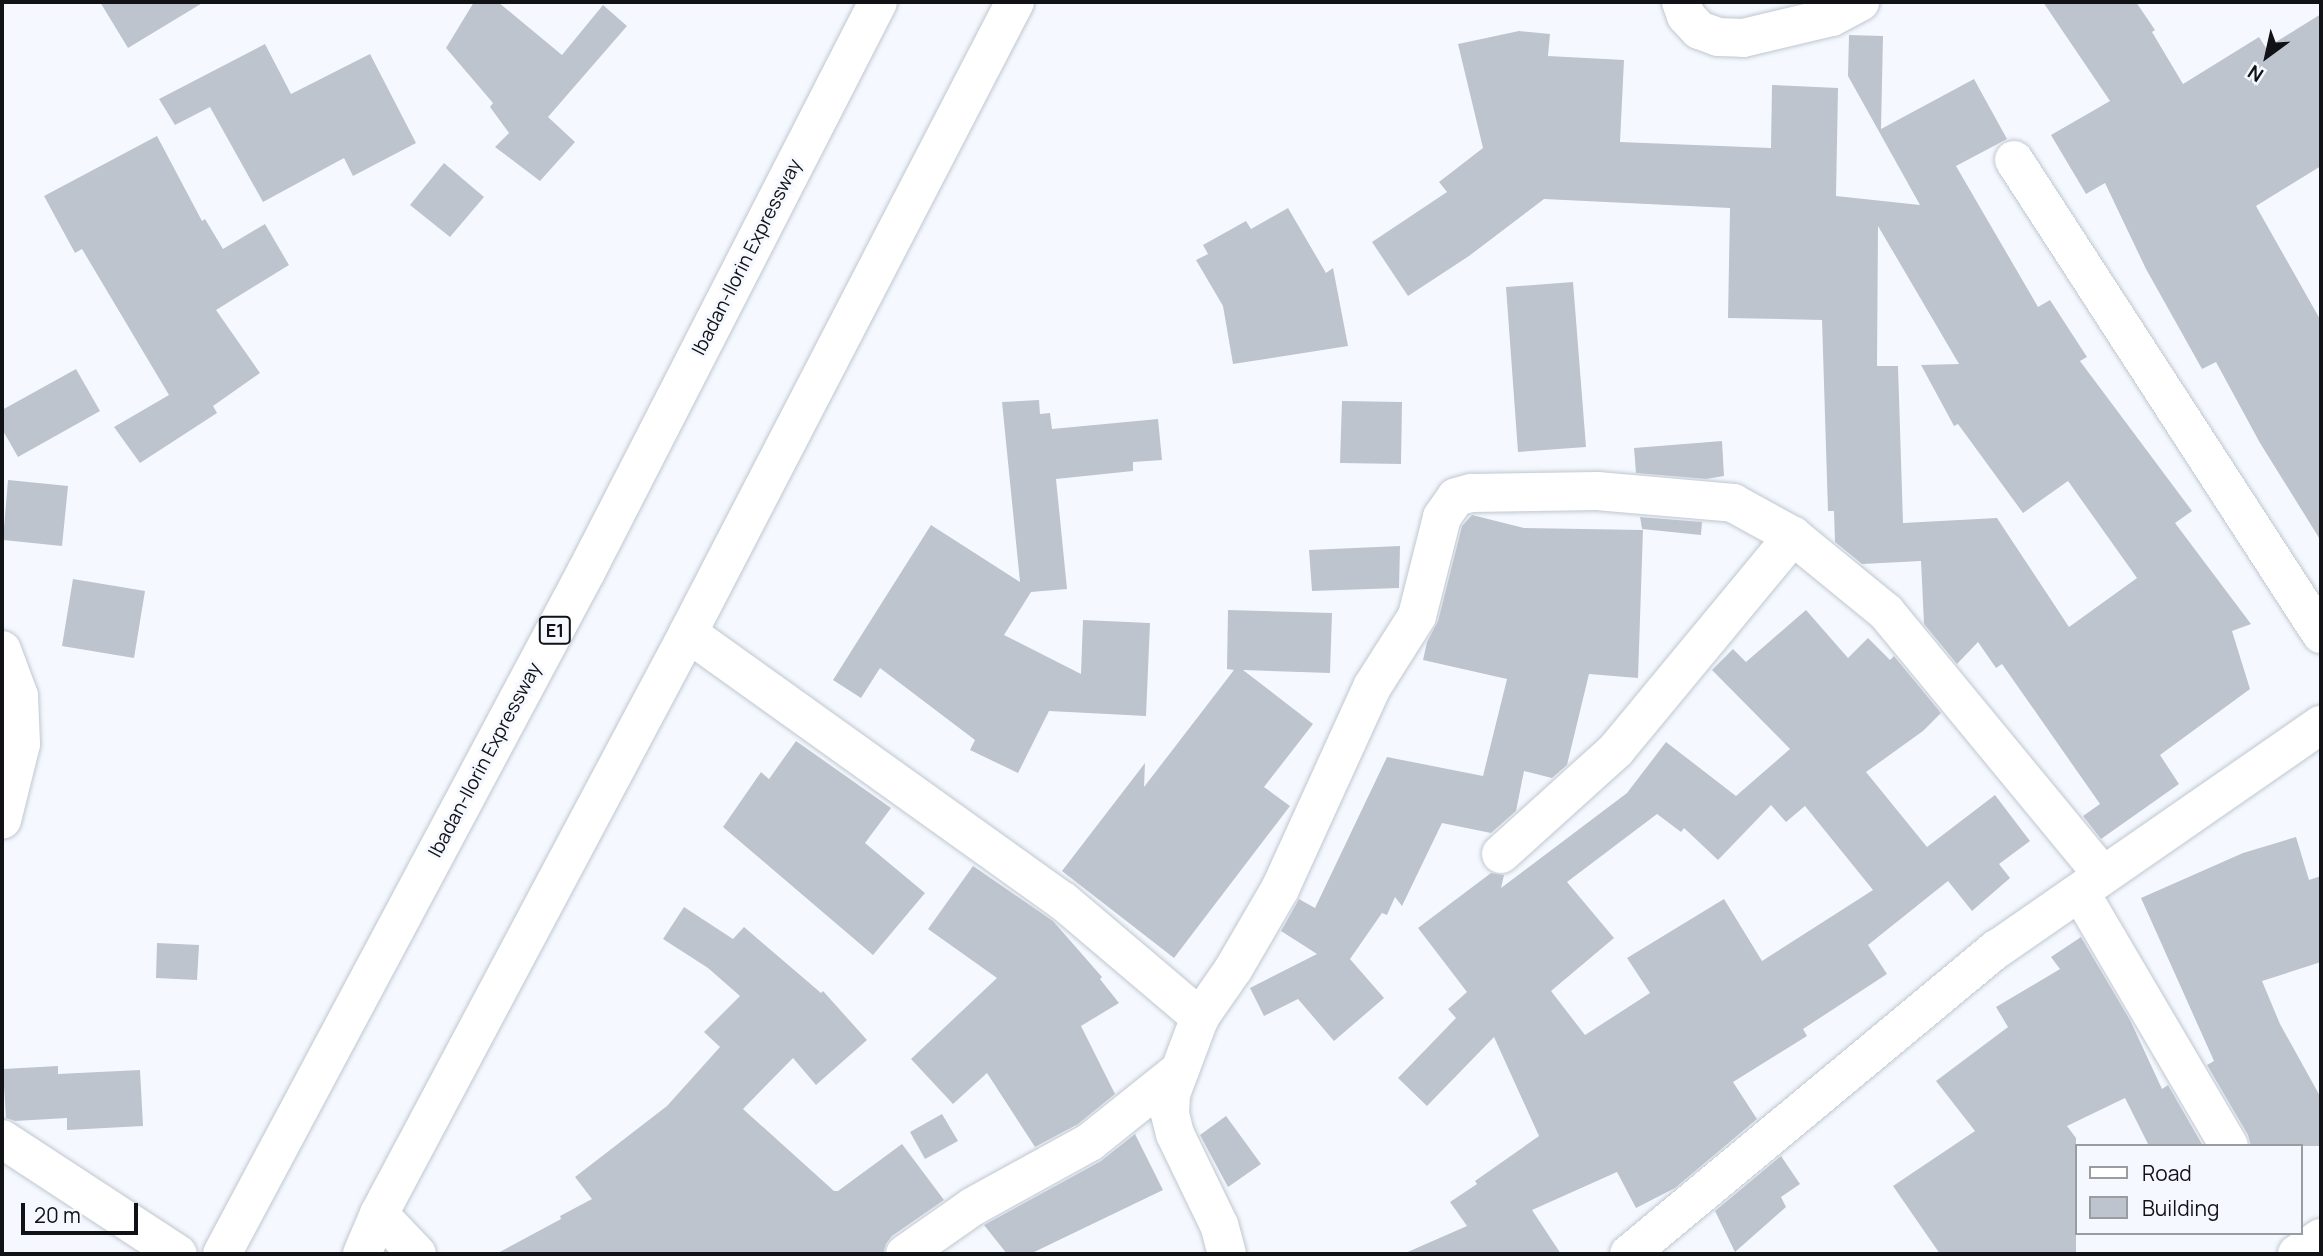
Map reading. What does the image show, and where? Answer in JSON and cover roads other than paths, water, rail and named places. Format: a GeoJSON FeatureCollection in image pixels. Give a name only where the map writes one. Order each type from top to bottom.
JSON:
{"type":"FeatureCollection","features":[{"type":"Feature","properties":{"kind":"main road","name":"Ibadan-Ilorin Expressway"},"geometry":{"type":"LineString","coordinates":[[222,1254],[586,572],[878,2]]}},
{"type":"Feature","properties":{"kind":"main road"},"geometry":{"type":"LineString","coordinates":[[362,1254],[379,1214],[688,633],[1014,2]]}},
{"type":"Feature","properties":{"kind":"main road"},"geometry":{"type":"LineString","coordinates":[[1681,2],[1686,16],[1699,30],[1718,37],[1743,38],[1832,17],[1860,2]]}},
{"type":"Feature","properties":{"kind":"main road"},"geometry":{"type":"LineString","coordinates":[[2014,160],[2321,634]]}},
{"type":"Feature","properties":{"kind":"main road"},"geometry":{"type":"LineString","coordinates":[[1227,1254],[1219,1225],[1174,1134],[1170,1114],[1171,1094],[1200,1017],[1234,968],[1280,889],[1372,687],[1418,616],[1442,517],[1456,497],[1471,492],[1597,491],[1733,503],[1793,536],[1886,612],[2092,884],[2229,1144]]}},
{"type":"Feature","properties":{"kind":"main road"},"geometry":{"type":"LineString","coordinates":[[1502,854],[1616,750],[1793,536]]}},
{"type":"Feature","properties":{"kind":"main road"},"geometry":{"type":"LineString","coordinates":[[688,633],[1063,901],[1200,1017]]}},
{"type":"Feature","properties":{"kind":"main road"},"geometry":{"type":"LineString","coordinates":[[2,650],[19,696],[21,744],[2,820]]}},
{"type":"Feature","properties":{"kind":"main road"},"geometry":{"type":"LineString","coordinates":[[1629,1254],[1997,949],[2321,725]]}},
{"type":"Feature","properties":{"kind":"main road"},"geometry":{"type":"LineString","coordinates":[[905,1254],[972,1207],[1090,1142],[1180,1070]]}},
{"type":"Feature","properties":{"kind":"main road"},"geometry":{"type":"LineString","coordinates":[[2,1139],[178,1254]]}},
{"type":"Feature","properties":{"kind":"main road"},"geometry":{"type":"LineString","coordinates":[[379,1214],[417,1254]]}},
{"type":"Feature","properties":{"kind":"main road"},"geometry":{"type":"LineString","coordinates":[[2282,1235],[2295,1254],[2321,1238]]}}]}
